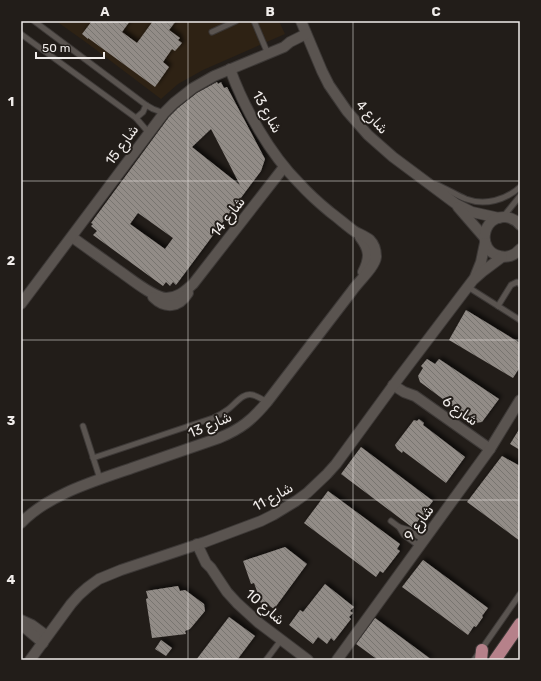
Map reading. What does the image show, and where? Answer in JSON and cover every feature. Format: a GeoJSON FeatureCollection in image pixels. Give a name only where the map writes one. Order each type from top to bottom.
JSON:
{"type":"FeatureCollection","features":[{"type":"Feature","properties":{"kind":"main road"},"geometry":{"type":"LineString","coordinates":[[495,660],[520,624]]}},
{"type":"Feature","properties":{"kind":"street","name":"شارع 4"},"geometry":{"type":"LineString","coordinates":[[301,21],[329,85],[357,123],[380,146],[456,204],[477,213],[510,218],[520,224]]}},
{"type":"Feature","properties":{"kind":"street","name":"شارع 15"},"geometry":{"type":"LineString","coordinates":[[21,304],[148,133],[164,113],[178,99],[214,76],[284,47],[290,42],[308,37]]}},
{"type":"Feature","properties":{"kind":"street","name":"شارع 13"},"geometry":{"type":"LineString","coordinates":[[21,523],[52,499],[100,479],[219,438],[246,424],[267,402],[358,283],[366,266],[368,261],[368,252],[364,243],[354,230],[314,199],[284,167],[247,108],[230,69]]}},
{"type":"Feature","properties":{"kind":"street","name":"شارع 14"},"geometry":{"type":"LineString","coordinates":[[72,237],[141,286],[156,300],[166,305],[172,305],[183,300],[193,284],[284,167]]}},
{"type":"Feature","properties":{"kind":"street","name":"شارع 4"},"geometry":{"type":"LineString","coordinates":[[456,204],[485,240],[488,248],[497,255],[505,257]]}},
{"type":"Feature","properties":{"kind":"street","name":"شارع 11"},"geometry":{"type":"LineString","coordinates":[[471,284],[481,262],[487,227],[494,220],[501,217]]}},
{"type":"Feature","properties":{"kind":"street","name":"شارع 11"},"geometry":{"type":"LineString","coordinates":[[30,660],[71,604],[88,587],[99,580],[121,570],[261,521],[307,493],[336,464],[395,382],[471,284],[482,272],[520,249]]}},
{"type":"Feature","properties":{"kind":"street"},"geometry":{"type":"LineString","coordinates":[[505,257],[520,258]]}},
{"type":"Feature","properties":{"kind":"street","name":"شارع 6"},"geometry":{"type":"LineString","coordinates":[[395,382],[411,389],[415,396],[490,449]]}},
{"type":"Feature","properties":{"kind":"street","name":"شارع 9"},"geometry":{"type":"LineString","coordinates":[[337,660],[490,449],[520,400]]}},
{"type":"Feature","properties":{"kind":"street","name":"شارع 10"},"geometry":{"type":"LineString","coordinates":[[201,543],[210,561],[211,568],[227,592],[237,603],[253,618],[308,660]]}},
{"type":"Feature","properties":{"kind":"street"},"geometry":{"type":"LineString","coordinates":[[21,621],[32,625],[45,640]]}},
{"type":"Feature","properties":{"kind":"lane"},"geometry":{"type":"LineString","coordinates":[[34,21],[153,109],[164,113]]}},
{"type":"Feature","properties":{"kind":"lane"},"geometry":{"type":"LineString","coordinates":[[212,32],[236,21]]}},
{"type":"Feature","properties":{"kind":"lane"},"geometry":{"type":"LineString","coordinates":[[254,21],[268,54]]}},
{"type":"Feature","properties":{"kind":"lane"},"geometry":{"type":"LineString","coordinates":[[21,34],[136,118],[148,133]]}},
{"type":"Feature","properties":{"kind":"lane"},"geometry":{"type":"LineString","coordinates":[[136,118],[143,112],[146,104]]}},
{"type":"Feature","properties":{"kind":"lane"},"geometry":{"type":"LineString","coordinates":[[424,180],[439,185],[469,200],[482,202],[489,202],[503,198],[520,187]]}},
{"type":"Feature","properties":{"kind":"lane"},"geometry":{"type":"LineString","coordinates":[[501,217],[520,196]]}},
{"type":"Feature","properties":{"kind":"lane"},"geometry":{"type":"LineString","coordinates":[[498,306],[511,285],[517,282],[520,284]]}},
{"type":"Feature","properties":{"kind":"lane"},"geometry":{"type":"LineString","coordinates":[[471,284],[498,306],[520,319]]}},
{"type":"Feature","properties":{"kind":"lane"},"geometry":{"type":"LineString","coordinates":[[93,458],[213,418],[227,410],[243,396],[248,394],[257,396],[267,402]]}},
{"type":"Feature","properties":{"kind":"lane"},"geometry":{"type":"LineString","coordinates":[[83,426],[100,479]]}},
{"type":"Feature","properties":{"kind":"lane"},"geometry":{"type":"LineString","coordinates":[[391,521],[399,527],[409,530],[421,543]]}},
{"type":"Feature","properties":{"kind":"lane"},"geometry":{"type":"LineString","coordinates":[[399,527],[404,535],[421,543]]}},
{"type":"Feature","properties":{"kind":"lane"},"geometry":{"type":"LineString","coordinates":[[474,660],[481,655],[520,594]]}},
{"type":"Feature","properties":{"kind":"lane"},"geometry":{"type":"LineString","coordinates":[[266,660],[281,640]]}},
{"type":"Feature","properties":{"kind":"shaded area"},"geometry":{"type":"Polygon","coordinates":[[[56,21],[279,21],[285,34],[203,70],[178,84],[161,99],[56,21]]]}},
{"type":"Feature","properties":{"kind":"building"},"geometry":{"type":"Polygon","coordinates":[[[92,21],[130,21],[122,32],[137,43],[153,21],[176,21],[169,30],[180,38],[178,40],[182,43],[175,51],[172,49],[163,62],[169,67],[155,87],[82,34],[92,21]]]}},
{"type":"Feature","properties":{"kind":"building"},"geometry":{"type":"Polygon","coordinates":[[[217,82],[218,84],[221,82],[224,88],[227,87],[265,159],[261,171],[176,285],[173,282],[170,286],[166,282],[163,286],[93,235],[97,231],[91,226],[93,224],[91,223],[169,117],[197,93],[217,82]],[[211,129],[192,147],[240,185],[211,129]],[[138,213],[130,224],[165,249],[173,238],[138,213]]]}},
{"type":"Feature","properties":{"kind":"building"},"geometry":{"type":"Polygon","coordinates":[[[466,310],[520,343],[520,367],[513,378],[449,340],[466,310]]]}},
{"type":"Feature","properties":{"kind":"building"},"geometry":{"type":"Polygon","coordinates":[[[427,359],[435,364],[439,359],[499,399],[482,422],[475,423],[420,382],[418,376],[423,368],[421,366],[427,359]]]}},
{"type":"Feature","properties":{"kind":"building"},"geometry":{"type":"Polygon","coordinates":[[[419,419],[424,423],[423,425],[465,457],[446,483],[403,451],[402,453],[395,445],[414,420],[417,421],[419,419]]]}},
{"type":"Feature","properties":{"kind":"building"},"geometry":{"type":"Polygon","coordinates":[[[520,428],[520,450],[510,444],[520,428]]]}},
{"type":"Feature","properties":{"kind":"building"},"geometry":{"type":"Polygon","coordinates":[[[361,447],[433,501],[426,510],[428,512],[422,520],[420,518],[413,528],[341,474],[361,447]]]}},
{"type":"Feature","properties":{"kind":"building"},"geometry":{"type":"Polygon","coordinates":[[[502,456],[520,466],[520,541],[467,502],[502,456]]]}},
{"type":"Feature","properties":{"kind":"building"},"geometry":{"type":"Polygon","coordinates":[[[328,491],[400,544],[397,549],[400,551],[383,573],[380,571],[376,577],[304,523],[328,491]]]}},
{"type":"Feature","properties":{"kind":"building"},"geometry":{"type":"Polygon","coordinates":[[[285,547],[307,564],[274,609],[268,605],[267,607],[257,600],[259,597],[254,583],[251,584],[243,561],[285,547]]]}},
{"type":"Feature","properties":{"kind":"building"},"geometry":{"type":"Polygon","coordinates":[[[423,560],[488,608],[476,627],[474,626],[468,635],[402,587],[423,560]]]}},
{"type":"Feature","properties":{"kind":"building"},"geometry":{"type":"Polygon","coordinates":[[[325,584],[354,607],[350,611],[353,613],[349,617],[351,619],[334,641],[331,638],[327,644],[318,637],[313,644],[289,625],[300,610],[303,612],[325,584]]]}},
{"type":"Feature","properties":{"kind":"building"},"geometry":{"type":"Polygon","coordinates":[[[178,586],[180,591],[185,590],[204,604],[205,611],[190,629],[185,631],[186,634],[152,638],[146,591],[178,586]]]}},
{"type":"Feature","properties":{"kind":"building"},"geometry":{"type":"Polygon","coordinates":[[[229,617],[255,636],[237,660],[196,660],[229,617]]]}},
{"type":"Feature","properties":{"kind":"building"},"geometry":{"type":"Polygon","coordinates":[[[375,618],[432,660],[378,660],[356,644],[375,618]]]}},
{"type":"Feature","properties":{"kind":"building"},"geometry":{"type":"Polygon","coordinates":[[[161,640],[172,648],[166,656],[155,649],[161,640]]]}}]}
